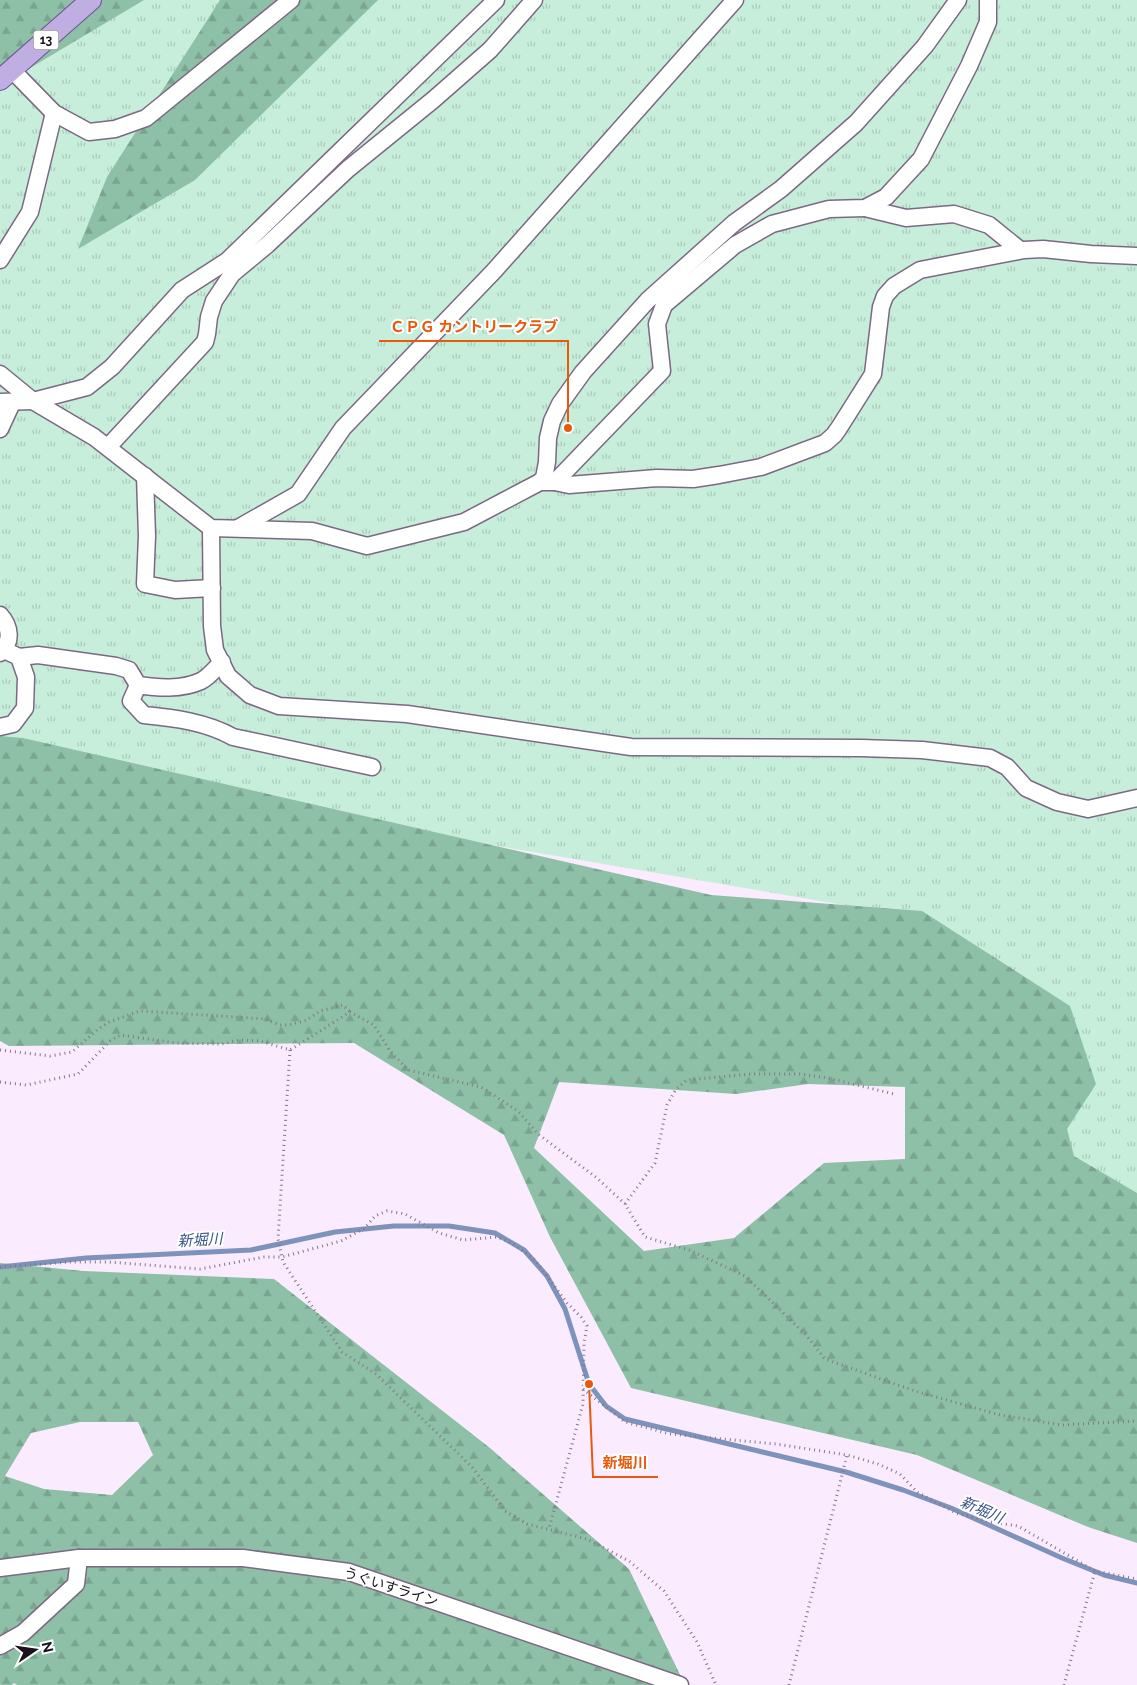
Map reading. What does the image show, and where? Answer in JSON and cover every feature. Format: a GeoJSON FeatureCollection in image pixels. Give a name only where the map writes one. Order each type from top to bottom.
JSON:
{"type":"FeatureCollection","features":[{"type":"Feature","properties":{"kind":"main road","name":"13"},"geometry":{"type":"LineString","coordinates":[[6,75],[91,0]]}},
{"type":"Feature","properties":{"kind":"street"},"geometry":{"type":"LineString","coordinates":[[6,75],[54,113],[89,132],[115,129],[146,118],[291,0]]}},
{"type":"Feature","properties":{"kind":"street"},"geometry":{"type":"LineString","coordinates":[[0,429],[6,403],[33,401],[87,387],[112,367],[182,290],[227,261],[496,0]]}},
{"type":"Feature","properties":{"kind":"street"},"geometry":{"type":"LineString","coordinates":[[108,447],[205,342],[208,334],[209,316],[214,302],[232,274],[268,245],[348,169],[433,100],[490,50],[534,0]]}},
{"type":"Feature","properties":{"kind":"street"},"geometry":{"type":"LineString","coordinates":[[238,528],[298,494],[343,428],[494,271],[735,0]]}},
{"type":"Feature","properties":{"kind":"street"},"geometry":{"type":"LineString","coordinates":[[958,0],[925,46],[856,123],[781,189],[734,224],[648,300],[583,372],[560,404],[552,421],[548,438],[544,478],[548,482],[570,485],[657,478],[693,478],[761,467],[825,443],[834,435],[873,374],[881,308],[885,296],[894,286],[920,270],[1020,250],[1043,249],[1137,256]]}},
{"type":"Feature","properties":{"kind":"street"},"geometry":{"type":"LineString","coordinates":[[865,208],[886,197],[921,159],[969,66],[988,22],[988,0]]}},
{"type":"Feature","properties":{"kind":"street"},"geometry":{"type":"LineString","coordinates":[[0,260],[30,212],[54,113]]}},
{"type":"Feature","properties":{"kind":"street"},"geometry":{"type":"LineString","coordinates":[[0,374],[33,401],[108,447],[211,528],[312,531],[366,546],[464,522],[548,482],[662,371],[657,324],[664,305],[735,245],[772,224],[829,209],[865,208],[906,218],[954,214],[989,225],[1020,250]]}},
{"type":"Feature","properties":{"kind":"street"},"geometry":{"type":"LineString","coordinates":[[145,476],[147,536],[145,584],[175,590],[212,588]]}},
{"type":"Feature","properties":{"kind":"street"},"geometry":{"type":"LineString","coordinates":[[211,528],[212,626],[215,650],[228,676],[250,695],[279,706],[408,714],[631,747],[861,748],[990,758],[1007,767],[1026,788],[1057,802],[1088,809],[1137,798]]}},
{"type":"Feature","properties":{"kind":"street"},"geometry":{"type":"LineString","coordinates":[[0,615],[6,622],[9,631],[8,641],[2,651],[19,657],[38,655],[116,666],[129,670],[138,686]]}},
{"type":"Feature","properties":{"kind":"street"},"geometry":{"type":"LineString","coordinates":[[0,727],[13,724],[25,708],[26,677],[19,657]]}},
{"type":"Feature","properties":{"kind":"street"},"geometry":{"type":"LineString","coordinates":[[138,686],[157,688],[186,685],[202,680],[222,662]]}},
{"type":"Feature","properties":{"kind":"street"},"geometry":{"type":"LineString","coordinates":[[138,686],[131,701],[144,715],[178,718],[222,731],[233,737],[372,767]]}},
{"type":"Feature","properties":{"kind":"street"},"geometry":{"type":"LineString","coordinates":[[0,1646],[23,1634],[76,1584],[79,1558]]}},
{"type":"Feature","properties":{"kind":"street","name":"うぐいすライン"},"geometry":{"type":"LineString","coordinates":[[0,1568],[79,1558],[243,1558],[349,1572],[680,1685]]}},
{"type":"Feature","properties":{"kind":"path"},"geometry":{"type":"LineString","coordinates":[[0,1050],[50,1056],[72,1052],[109,1022],[140,1011],[265,1019],[280,1025],[289,1025],[308,1020],[320,1011],[343,1005],[350,1012],[374,1025],[390,1051],[408,1070],[481,1088],[518,1110],[538,1134],[597,1178],[625,1204],[645,1237],[689,1250],[745,1276],[806,1335],[825,1358],[916,1391],[1000,1415],[1062,1425],[1137,1421]]}},
{"type":"Feature","properties":{"kind":"path"},"geometry":{"type":"LineString","coordinates":[[0,1082],[26,1085],[78,1074],[110,1041],[120,1035],[176,1043],[221,1044],[240,1040],[260,1041],[290,1050],[350,1012]]}},
{"type":"Feature","properties":{"kind":"path"},"geometry":{"type":"LineString","coordinates":[[290,1050],[278,1239],[283,1262],[342,1352],[376,1374],[472,1466],[505,1511],[527,1524],[586,1539],[629,1561],[664,1591],[697,1642],[716,1685]]}},
{"type":"Feature","properties":{"kind":"path"},"geometry":{"type":"LineString","coordinates":[[625,1204],[655,1163],[667,1105],[676,1089],[687,1080],[751,1074],[800,1074],[828,1078],[894,1094]]}},
{"type":"Feature","properties":{"kind":"path"},"geometry":{"type":"LineString","coordinates":[[0,1267],[70,1262],[109,1262],[200,1269],[264,1257],[282,1257],[341,1241],[365,1228],[375,1216],[387,1211],[405,1214],[439,1233],[463,1240],[497,1237],[512,1242],[535,1260],[587,1326],[584,1343],[583,1404],[549,1529]]}},
{"type":"Feature","properties":{"kind":"path"},"geometry":{"type":"LineString","coordinates":[[583,1388],[625,1422],[670,1434],[776,1444],[847,1455],[878,1464],[900,1474],[917,1492],[956,1513],[991,1522],[1018,1526],[1095,1571],[1137,1579]]}},
{"type":"Feature","properties":{"kind":"path"},"geometry":{"type":"LineString","coordinates":[[789,1685],[847,1455]]}},
{"type":"Feature","properties":{"kind":"path"},"geometry":{"type":"LineString","coordinates":[[1064,1685],[1095,1571]]}},
{"type":"Feature","properties":{"kind":"green space"},"geometry":{"type":"Polygon","coordinates":[[[0,0],[144,0],[0,86],[0,0]]]}},
{"type":"Feature","properties":{"kind":"green space"},"geometry":{"type":"Polygon","coordinates":[[[132,0],[1137,0],[1137,1241],[850,906],[486,844],[265,793],[0,771],[0,85],[132,0]]]}},
{"type":"Feature","properties":{"kind":"green space"},"geometry":{"type":"Polygon","coordinates":[[[220,0],[378,0],[195,180],[78,249],[107,177],[220,0]]]}},
{"type":"Feature","properties":{"kind":"green space"},"geometry":{"type":"Polygon","coordinates":[[[0,736],[23,738],[711,895],[922,911],[1070,1006],[1096,1084],[1067,1129],[1074,1156],[1137,1193],[1137,1543],[1088,1527],[917,1455],[631,1388],[550,1237],[504,1135],[354,1043],[9,1046],[0,1041],[0,736]],[[559,1082],[534,1148],[644,1251],[734,1238],[824,1163],[905,1159],[905,1087],[808,1084],[736,1094],[559,1082]]]}},
{"type":"Feature","properties":{"kind":"green space"},"geometry":{"type":"Polygon","coordinates":[[[0,1263],[84,1271],[274,1279],[490,1448],[629,1569],[685,1685],[17,1685],[14,1683],[12,1685],[0,1685],[0,1263]],[[80,1422],[31,1433],[5,1476],[44,1489],[112,1495],[153,1455],[138,1422],[80,1422]]]}},
{"type":"Feature","properties":{"kind":"waterway","name":"新堀川"},"geometry":{"type":"LineString","coordinates":[[0,1267],[86,1258],[251,1250],[335,1232],[394,1226],[449,1226],[495,1233],[524,1250],[547,1276],[565,1309],[589,1384],[606,1406],[625,1419],[846,1472],[903,1490],[951,1508],[1104,1575],[1137,1583]]}},
{"type":"Feature","properties":{"kind":"place","name":"ＣＰＧ カントリークラブ"},"geometry":{"type":"Point","coordinates":[568,428]}},
{"type":"Feature","properties":{"kind":"place","name":"新堀川"},"geometry":{"type":"Point","coordinates":[589,1384]}}]}
